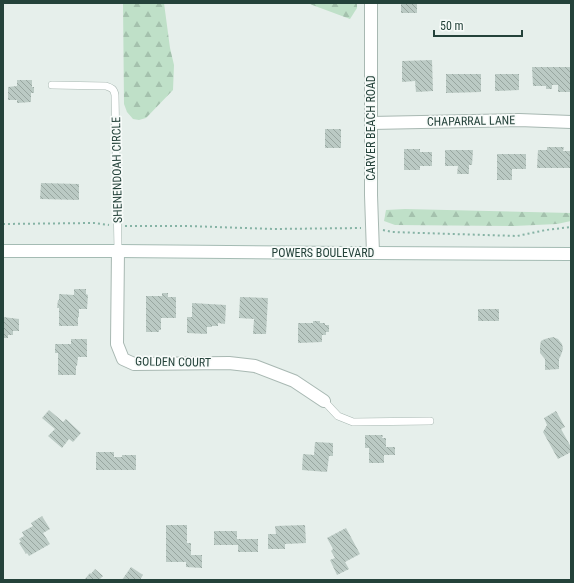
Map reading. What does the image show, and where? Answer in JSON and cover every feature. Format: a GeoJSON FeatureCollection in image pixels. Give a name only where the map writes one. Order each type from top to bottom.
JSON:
{"type":"FeatureCollection","features":[{"type":"Feature","properties":{"kind":"street","name":"CARVER BEACH ROAD"},"geometry":{"type":"LineString","coordinates":[[372,3],[373,253]]}},
{"type":"Feature","properties":{"kind":"street","name":"CHAPARRAL LANE"},"geometry":{"type":"LineString","coordinates":[[372,123],[519,120],[571,122]]}},
{"type":"Feature","properties":{"kind":"street","name":"POWERS BOULEVARD"},"geometry":{"type":"LineString","coordinates":[[3,251],[571,254]]}},
{"type":"Feature","properties":{"kind":"street","name":"GOLDEN COURT"},"geometry":{"type":"LineString","coordinates":[[118,251],[117,344],[123,359],[134,364],[229,363],[255,366],[294,381],[324,401]]}},
{"type":"Feature","properties":{"kind":"lane","name":"SHENENDOAH CIRCLE"},"geometry":{"type":"LineString","coordinates":[[52,85],[106,86],[114,90],[118,251]]}},
{"type":"Feature","properties":{"kind":"lane"},"geometry":{"type":"LineString","coordinates":[[324,401],[338,416],[353,422],[430,421]]}},
{"type":"Feature","properties":{"kind":"path"},"geometry":{"type":"LineString","coordinates":[[3,224],[94,223],[118,226],[187,226],[274,229],[372,228],[392,232],[517,236],[571,227]]}},
{"type":"Feature","properties":{"kind":"green space"},"geometry":{"type":"Polygon","coordinates":[[[123,3],[164,3],[170,48],[174,65],[173,90],[146,118],[139,120],[133,119],[127,112],[124,104],[123,3]]]}},
{"type":"Feature","properties":{"kind":"green space"},"geometry":{"type":"Polygon","coordinates":[[[307,3],[357,3],[357,8],[350,19],[307,3]]]}},
{"type":"Feature","properties":{"kind":"green space"},"geometry":{"type":"Polygon","coordinates":[[[405,209],[571,213],[571,221],[557,224],[514,226],[395,225],[384,221],[386,210],[405,209]]]}},
{"type":"Feature","properties":{"kind":"building"},"geometry":{"type":"Polygon","coordinates":[[[401,3],[417,3],[417,13],[401,13],[401,3]]]}},
{"type":"Feature","properties":{"kind":"building"},"geometry":{"type":"Polygon","coordinates":[[[432,60],[433,91],[416,92],[415,81],[402,82],[402,61],[432,60]]]}},
{"type":"Feature","properties":{"kind":"building"},"geometry":{"type":"Polygon","coordinates":[[[532,67],[570,67],[570,92],[558,92],[558,85],[552,85],[552,89],[546,89],[546,86],[533,86],[532,67]]]}},
{"type":"Feature","properties":{"kind":"building"},"geometry":{"type":"Polygon","coordinates":[[[446,74],[481,74],[481,92],[446,93],[446,74]]]}},
{"type":"Feature","properties":{"kind":"building"},"geometry":{"type":"Polygon","coordinates":[[[495,74],[519,74],[519,90],[495,91],[495,74]]]}},
{"type":"Feature","properties":{"kind":"building"},"geometry":{"type":"Polygon","coordinates":[[[17,80],[32,80],[34,93],[31,93],[31,102],[17,103],[17,100],[8,100],[8,87],[17,86],[17,80]]]}},
{"type":"Feature","properties":{"kind":"building"},"geometry":{"type":"Polygon","coordinates":[[[325,129],[341,129],[341,148],[325,148],[325,129]]]}},
{"type":"Feature","properties":{"kind":"building"},"geometry":{"type":"Polygon","coordinates":[[[547,147],[564,147],[563,151],[571,151],[571,168],[537,168],[538,150],[547,150],[547,147]]]}},
{"type":"Feature","properties":{"kind":"building"},"geometry":{"type":"Polygon","coordinates":[[[404,149],[420,149],[420,152],[432,152],[432,166],[420,166],[420,170],[404,170],[404,149]]]}},
{"type":"Feature","properties":{"kind":"building"},"geometry":{"type":"Polygon","coordinates":[[[445,150],[473,150],[472,165],[469,165],[469,174],[457,174],[458,166],[445,166],[445,150]]]}},
{"type":"Feature","properties":{"kind":"building"},"geometry":{"type":"Polygon","coordinates":[[[497,154],[526,154],[526,169],[512,169],[512,180],[497,180],[497,154]]]}},
{"type":"Feature","properties":{"kind":"building"},"geometry":{"type":"Polygon","coordinates":[[[41,183],[79,184],[79,200],[40,199],[41,183]]]}},
{"type":"Feature","properties":{"kind":"building"},"geometry":{"type":"Polygon","coordinates":[[[74,289],[86,289],[86,294],[88,295],[87,309],[79,309],[78,326],[59,326],[59,308],[57,308],[59,294],[74,295],[74,289]]]}},
{"type":"Feature","properties":{"kind":"building"},"geometry":{"type":"Polygon","coordinates":[[[162,293],[168,293],[168,297],[176,297],[176,318],[161,318],[161,330],[159,330],[159,332],[146,332],[146,296],[162,296],[162,293]]]}},
{"type":"Feature","properties":{"kind":"building"},"geometry":{"type":"Polygon","coordinates":[[[240,297],[268,298],[266,334],[253,334],[254,319],[239,318],[240,297]]]}},
{"type":"Feature","properties":{"kind":"building"},"geometry":{"type":"Polygon","coordinates":[[[192,303],[226,305],[225,324],[218,323],[218,326],[207,327],[207,334],[187,333],[187,317],[192,317],[192,303]]]}},
{"type":"Feature","properties":{"kind":"building"},"geometry":{"type":"Polygon","coordinates":[[[478,309],[499,309],[499,321],[478,321],[478,309]]]}},
{"type":"Feature","properties":{"kind":"building"},"geometry":{"type":"Polygon","coordinates":[[[3,317],[19,319],[19,331],[13,331],[13,335],[8,335],[8,338],[3,338],[3,317]]]}},
{"type":"Feature","properties":{"kind":"building"},"geometry":{"type":"Polygon","coordinates":[[[313,321],[320,321],[320,323],[329,325],[329,332],[326,332],[326,335],[322,335],[322,342],[298,343],[298,323],[313,323],[313,321]]]}},
{"type":"Feature","properties":{"kind":"building"},"geometry":{"type":"Polygon","coordinates":[[[553,337],[558,339],[562,344],[563,349],[559,359],[559,369],[545,370],[545,359],[540,353],[541,341],[553,337]]]}},
{"type":"Feature","properties":{"kind":"building"},"geometry":{"type":"Polygon","coordinates":[[[71,339],[87,339],[87,357],[78,357],[76,375],[58,375],[58,353],[55,353],[55,344],[71,344],[71,339]]]}},
{"type":"Feature","properties":{"kind":"building"},"geometry":{"type":"Polygon","coordinates":[[[49,410],[63,422],[66,419],[81,433],[73,442],[69,439],[62,448],[48,436],[55,429],[42,418],[49,410]]]}},
{"type":"Feature","properties":{"kind":"building"},"geometry":{"type":"Polygon","coordinates":[[[556,411],[565,427],[561,429],[571,447],[571,452],[558,459],[543,432],[547,425],[544,418],[556,411]]]}},
{"type":"Feature","properties":{"kind":"building"},"geometry":{"type":"Polygon","coordinates":[[[365,435],[383,435],[382,438],[386,438],[386,447],[395,447],[395,455],[384,455],[384,463],[369,463],[369,448],[365,448],[365,435]]]}},
{"type":"Feature","properties":{"kind":"building"},"geometry":{"type":"Polygon","coordinates":[[[315,442],[333,443],[333,456],[329,456],[327,472],[302,470],[303,454],[314,455],[315,442]]]}},
{"type":"Feature","properties":{"kind":"building"},"geometry":{"type":"Polygon","coordinates":[[[96,452],[114,452],[114,457],[122,457],[122,455],[136,455],[136,470],[96,470],[96,452]]]}},
{"type":"Feature","properties":{"kind":"building"},"geometry":{"type":"Polygon","coordinates":[[[42,516],[50,529],[43,533],[50,544],[29,556],[19,543],[21,542],[19,539],[24,536],[22,532],[33,526],[31,523],[42,516]]]}},
{"type":"Feature","properties":{"kind":"building"},"geometry":{"type":"Polygon","coordinates":[[[166,525],[187,525],[187,543],[191,543],[191,555],[202,555],[202,568],[186,567],[186,562],[166,562],[166,525]]]}},
{"type":"Feature","properties":{"kind":"building"},"geometry":{"type":"Polygon","coordinates":[[[305,525],[306,543],[285,544],[285,549],[268,549],[268,534],[276,534],[275,526],[305,525]]]}},
{"type":"Feature","properties":{"kind":"building"},"geometry":{"type":"Polygon","coordinates":[[[346,528],[360,554],[345,562],[349,569],[337,575],[330,560],[335,558],[331,551],[333,549],[327,538],[346,528]]]}},
{"type":"Feature","properties":{"kind":"building"},"geometry":{"type":"Polygon","coordinates":[[[214,531],[237,531],[237,539],[258,539],[258,552],[238,552],[238,545],[214,545],[214,531]]]}},
{"type":"Feature","properties":{"kind":"building"},"geometry":{"type":"Polygon","coordinates":[[[131,567],[143,575],[140,580],[122,580],[131,567]]]}},
{"type":"Feature","properties":{"kind":"building"},"geometry":{"type":"Polygon","coordinates":[[[95,569],[103,576],[99,580],[84,580],[90,573],[91,574],[95,569]]]}}]}
